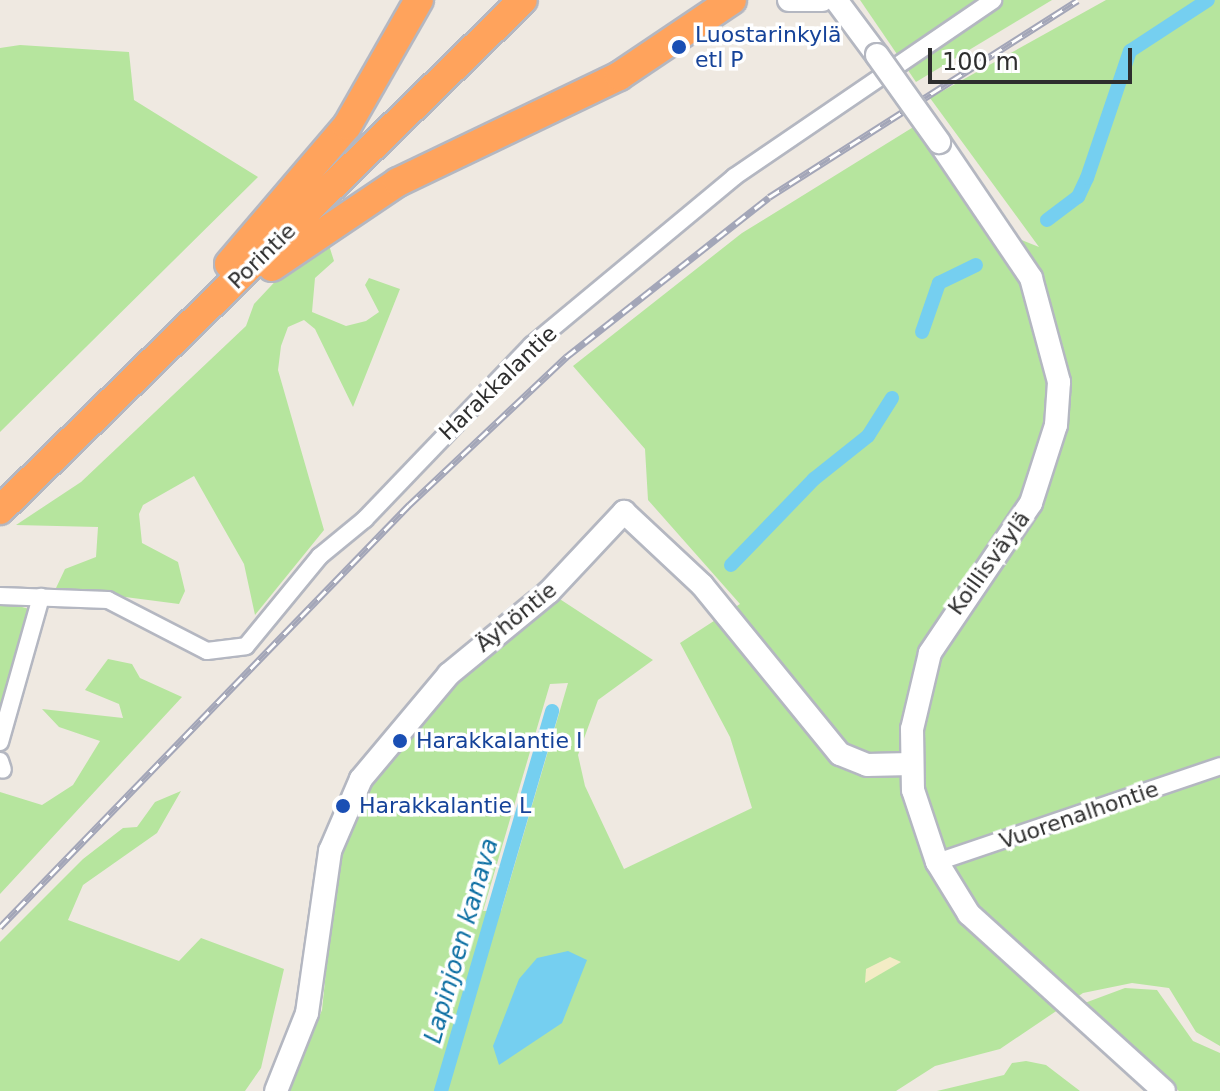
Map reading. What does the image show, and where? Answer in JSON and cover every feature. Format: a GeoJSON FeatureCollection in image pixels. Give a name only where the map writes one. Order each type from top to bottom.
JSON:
{"type":"FeatureCollection","features":[{"type":"Feature","properties":{"kind":"highway"},"geometry":{"type":"LineString","coordinates":[[225,269],[347,126],[419,0]]}},
{"type":"Feature","properties":{"kind":"highway","name":"Porintie"},"geometry":{"type":"LineString","coordinates":[[0,492],[502,0]]}},
{"type":"Feature","properties":{"kind":"highway","name":"Porintie"},"geometry":{"type":"LineString","coordinates":[[0,510],[523,0]]}},
{"type":"Feature","properties":{"kind":"highway"},"geometry":{"type":"LineString","coordinates":[[141,373],[281,259],[398,182],[619,76],[732,0]]}},
{"type":"Feature","properties":{"kind":"main road"},"geometry":{"type":"LineString","coordinates":[[789,0],[822,0]]}},
{"type":"Feature","properties":{"kind":"main road","name":"Koillisväylä"},"geometry":{"type":"LineString","coordinates":[[836,0],[939,142],[1031,278],[1059,382],[1056,425],[1031,503],[930,653],[911,764],[937,862],[994,941],[1164,1091]]}},
{"type":"Feature","properties":{"kind":"main road","name":"Äyhöntie"},"geometry":{"type":"LineString","coordinates":[[276,1091],[307,1013],[330,851],[361,779],[449,674],[549,592],[624,512],[702,585],[840,754],[867,765],[911,764]]}},
{"type":"Feature","properties":{"kind":"street","name":"Harakkalantie"},"geometry":{"type":"LineString","coordinates":[[0,596],[108,600],[207,651],[246,646],[320,556],[365,519],[532,345],[734,177],[993,0]]}},
{"type":"Feature","properties":{"kind":"street"},"geometry":{"type":"LineString","coordinates":[[0,742],[41,597]]}},
{"type":"Feature","properties":{"kind":"street","name":"Vuorenalhontie"},"geometry":{"type":"LineString","coordinates":[[937,862],[1220,766]]}},
{"type":"Feature","properties":{"kind":"green space"},"geometry":{"type":"Polygon","coordinates":[[[860,0],[1052,0],[916,82],[860,0]]]}},
{"type":"Feature","properties":{"kind":"green space"},"geometry":{"type":"Polygon","coordinates":[[[1106,0],[1220,0],[1220,1046],[1196,1032],[1169,988],[1132,983],[1083,993],[1000,1049],[935,1066],[896,1091],[287,1091],[322,1010],[338,855],[382,760],[394,759],[440,692],[549,592],[653,660],[598,700],[578,755],[585,786],[624,869],[752,808],[730,737],[680,643],[740,604],[648,500],[645,449],[573,366],[742,233],[915,126],[984,225],[1039,247],[930,98],[1106,0]],[[568,683],[550,684],[483,911],[501,911],[568,683]]]}},
{"type":"Feature","properties":{"kind":"green space"},"geometry":{"type":"Polygon","coordinates":[[[20,45],[129,52],[134,100],[258,177],[0,432],[0,48],[20,45]]]}},
{"type":"Feature","properties":{"kind":"green space"},"geometry":{"type":"Polygon","coordinates":[[[314,240],[328,242],[334,261],[315,278],[312,312],[346,326],[366,321],[379,312],[365,285],[369,278],[400,289],[353,407],[315,329],[304,320],[288,327],[281,346],[278,370],[324,530],[255,615],[244,564],[194,476],[143,505],[139,514],[142,543],[178,562],[185,591],[179,604],[56,588],[65,569],[96,557],[98,527],[16,525],[81,482],[246,326],[254,304],[314,240]]]}},
{"type":"Feature","properties":{"kind":"green space"},"geometry":{"type":"Polygon","coordinates":[[[0,601],[33,610],[0,718],[0,601]]]}},
{"type":"Feature","properties":{"kind":"green space"},"geometry":{"type":"Polygon","coordinates":[[[108,659],[132,664],[140,678],[182,697],[0,894],[0,792],[42,805],[73,785],[100,741],[59,727],[42,709],[123,718],[119,704],[85,690],[108,659]]]}},
{"type":"Feature","properties":{"kind":"green space"},"geometry":{"type":"Polygon","coordinates":[[[181,791],[157,833],[83,885],[68,920],[179,961],[201,938],[284,969],[261,1068],[245,1091],[0,1091],[0,942],[83,859],[123,828],[137,827],[155,802],[181,791]]]}},
{"type":"Feature","properties":{"kind":"green space"},"geometry":{"type":"Polygon","coordinates":[[[1125,988],[1157,990],[1193,1041],[1220,1053],[1220,1091],[1179,1091],[1082,1004],[1125,988]]]}},
{"type":"Feature","properties":{"kind":"green space"},"geometry":{"type":"Polygon","coordinates":[[[1026,1061],[1046,1065],[1080,1091],[937,1091],[1004,1075],[1012,1063],[1026,1061]]]}},
{"type":"Feature","properties":{"kind":"sand"},"geometry":{"type":"Polygon","coordinates":[[[890,957],[901,962],[865,983],[866,969],[890,957]]]}},
{"type":"Feature","properties":{"kind":"water"},"geometry":{"type":"Polygon","coordinates":[[[568,951],[587,960],[562,1023],[499,1065],[493,1046],[519,979],[537,958],[568,951]]]}},
{"type":"Feature","properties":{"kind":"waterway","name":"Lapinjoen kanava"},"geometry":{"type":"LineString","coordinates":[[1047,220],[1078,197],[1130,51],[1208,0]]}},
{"type":"Feature","properties":{"kind":"waterway","name":"Lapinjoen kanava"},"geometry":{"type":"LineString","coordinates":[[922,332],[939,283],[976,265]]}},
{"type":"Feature","properties":{"kind":"waterway","name":"Lapinjoen kanava"},"geometry":{"type":"LineString","coordinates":[[731,565],[814,479],[868,436],[892,398]]}},
{"type":"Feature","properties":{"kind":"waterway","name":"Lapinjoen kanava"},"geometry":{"type":"LineString","coordinates":[[441,1091],[552,711]]}},
{"type":"Feature","properties":{"kind":"railway"},"geometry":{"type":"LineString","coordinates":[[0,927],[409,505],[566,357],[769,197],[1078,0]]}},
{"type":"Feature","properties":{"kind":"place","name":"Luostarinkylä etl P"},"geometry":{"type":"Point","coordinates":[679,47]}},
{"type":"Feature","properties":{"kind":"place","name":"Harakkalantie I"},"geometry":{"type":"Point","coordinates":[400,741]}},
{"type":"Feature","properties":{"kind":"place","name":"Harakkalantie L"},"geometry":{"type":"Point","coordinates":[343,806]}}]}
